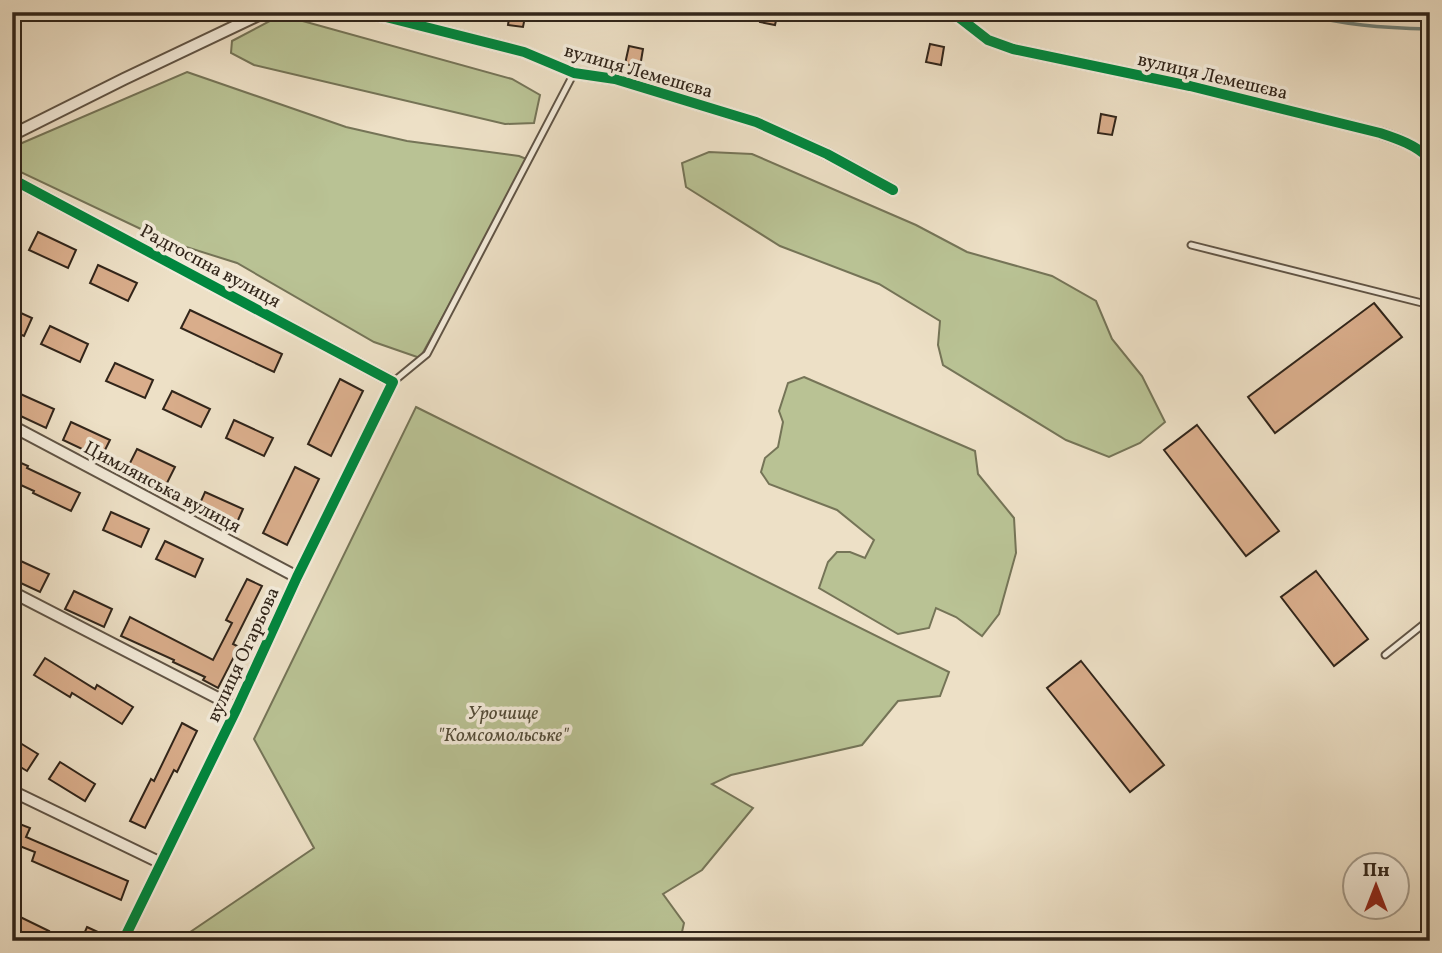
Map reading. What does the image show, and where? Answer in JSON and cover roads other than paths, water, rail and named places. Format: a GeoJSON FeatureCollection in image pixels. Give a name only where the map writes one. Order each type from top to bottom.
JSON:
{"type":"FeatureCollection","features":[{"type":"Feature","properties":{"kind":"street"},"geometry":{"type":"LineString","coordinates":[[12,135],[265,12]]}},
{"type":"Feature","properties":{"kind":"street","name":"вулиця Лемешєва"},"geometry":{"type":"LineString","coordinates":[[366,12],[524,52],[574,73],[615,79],[756,122],[827,154],[892,190]]}},
{"type":"Feature","properties":{"kind":"street","name":"вулиця Лемешєва"},"geometry":{"type":"LineString","coordinates":[[952,12],[988,40],[1013,49],[1190,86],[1380,133],[1427,152]]}},
{"type":"Feature","properties":{"kind":"street","name":"Радгоспна вулиця"},"geometry":{"type":"LineString","coordinates":[[12,179],[393,382]]}},
{"type":"Feature","properties":{"kind":"street","name":"вулиця Огарьова"},"geometry":{"type":"LineString","coordinates":[[123,941],[393,382]]}},
{"type":"Feature","properties":{"kind":"street","name":"Цимлянська вулиця"},"geometry":{"type":"LineString","coordinates":[[12,426],[297,577]]}},
{"type":"Feature","properties":{"kind":"street"},"geometry":{"type":"LineString","coordinates":[[12,592],[237,708]]}},
{"type":"Feature","properties":{"kind":"street"},"geometry":{"type":"LineString","coordinates":[[12,791],[161,863]]}},
{"type":"Feature","properties":{"kind":"lane"},"geometry":{"type":"LineString","coordinates":[[393,382],[427,354],[574,73]]}},
{"type":"Feature","properties":{"kind":"lane"},"geometry":{"type":"LineString","coordinates":[[1191,245],[1430,305]]}},
{"type":"Feature","properties":{"kind":"lane"},"geometry":{"type":"LineString","coordinates":[[1385,655],[1430,619]]}},
{"type":"Feature","properties":{"kind":"waterway"},"geometry":{"type":"LineString","coordinates":[[1296,12],[1362,25],[1430,29]]}},
{"type":"Feature","properties":{"kind":"park label","name":"Урочище \"Комсомольське\""},"geometry":{"type":"Point","coordinates":[503,723]}}]}
